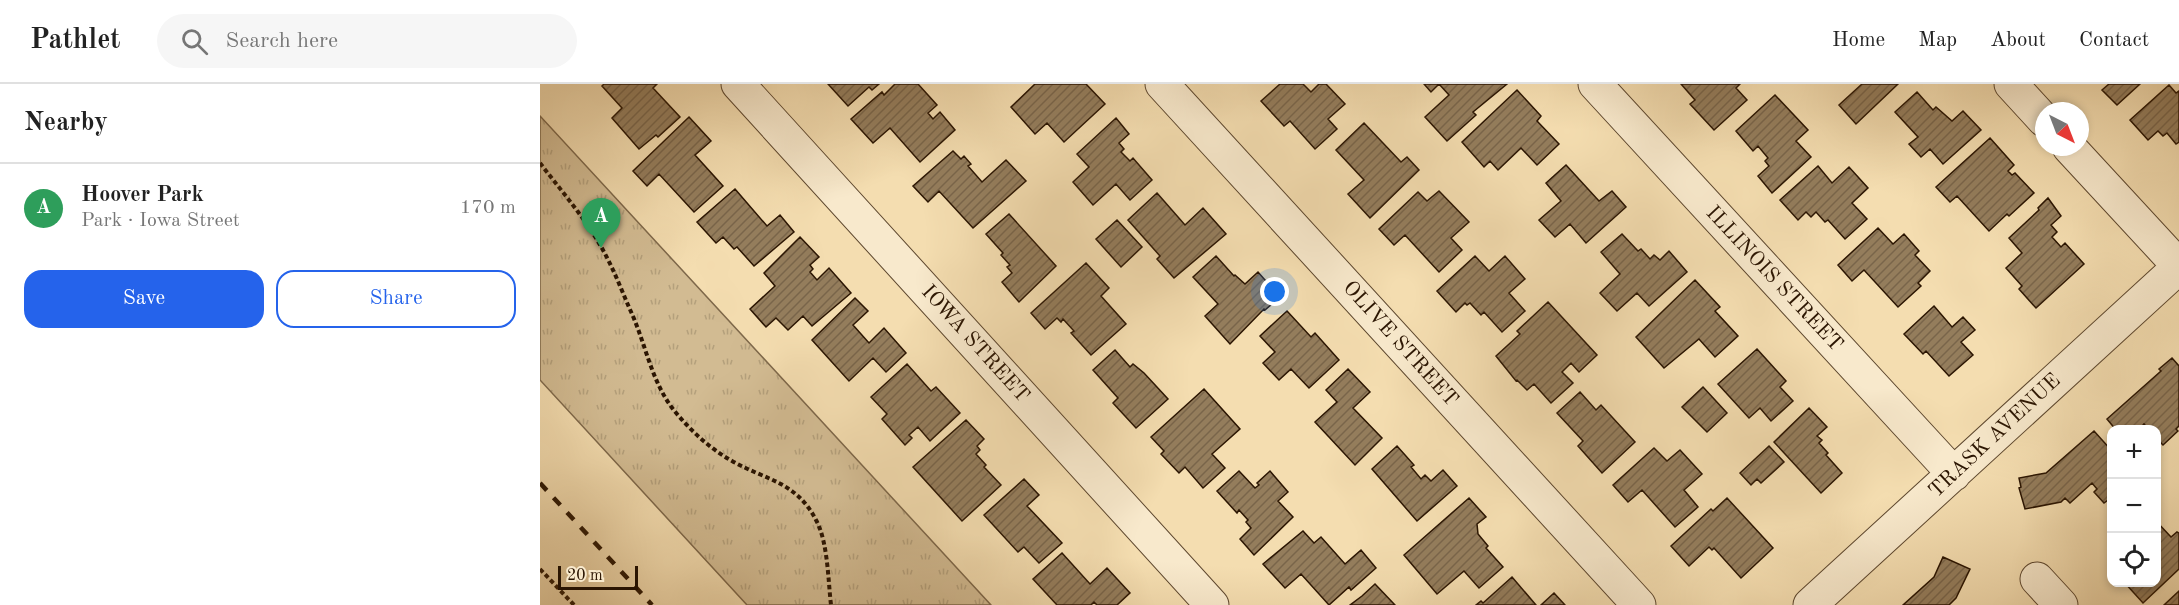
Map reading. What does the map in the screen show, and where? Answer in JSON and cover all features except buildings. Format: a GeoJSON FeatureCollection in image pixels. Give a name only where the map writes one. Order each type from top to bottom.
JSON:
{"type":"FeatureCollection","features":[{"type":"Feature","properties":{"kind":"street","name":"IOWA STREET"},"geometry":{"type":"LineString","coordinates":[[738,84],[1212,605]]}},
{"type":"Feature","properties":{"kind":"street","name":"OLIVE STREET"},"geometry":{"type":"LineString","coordinates":[[1162,84],[1638,605]]}},
{"type":"Feature","properties":{"kind":"street","name":"ILLINOIS STREET"},"geometry":{"type":"LineString","coordinates":[[1595,84],[1953,474]]}},
{"type":"Feature","properties":{"kind":"street"},"geometry":{"type":"LineString","coordinates":[[2011,84],[2035,110]]}},
{"type":"Feature","properties":{"kind":"street"},"geometry":{"type":"LineString","coordinates":[[2077,156],[2179,266]]}},
{"type":"Feature","properties":{"kind":"street","name":"TRASK AVENUE"},"geometry":{"type":"LineString","coordinates":[[1810,605],[2179,266]]}},
{"type":"Feature","properties":{"kind":"street"},"geometry":{"type":"LineString","coordinates":[[2037,579],[2061,605]]}},
{"type":"Feature","properties":{"kind":"path"},"geometry":{"type":"LineString","coordinates":[[540,163],[581,216],[604,252],[634,318],[652,373],[675,412],[700,440],[733,462],[785,485],[799,497],[816,520],[823,540],[831,605]]}},
{"type":"Feature","properties":{"kind":"path"},"geometry":{"type":"LineString","coordinates":[[540,569],[574,605]]}},
{"type":"Feature","properties":{"kind":"green space"},"geometry":{"type":"Polygon","coordinates":[[[540,116],[991,605],[747,605],[540,380],[540,116]]]}},
{"type":"Feature","properties":{"kind":"railway"},"geometry":{"type":"LineString","coordinates":[[540,483],[652,605]]}},
{"type":"Feature","properties":{"kind":"place","name":"Hoover Park"},"geometry":{"type":"Point","coordinates":[601,248]}}]}
